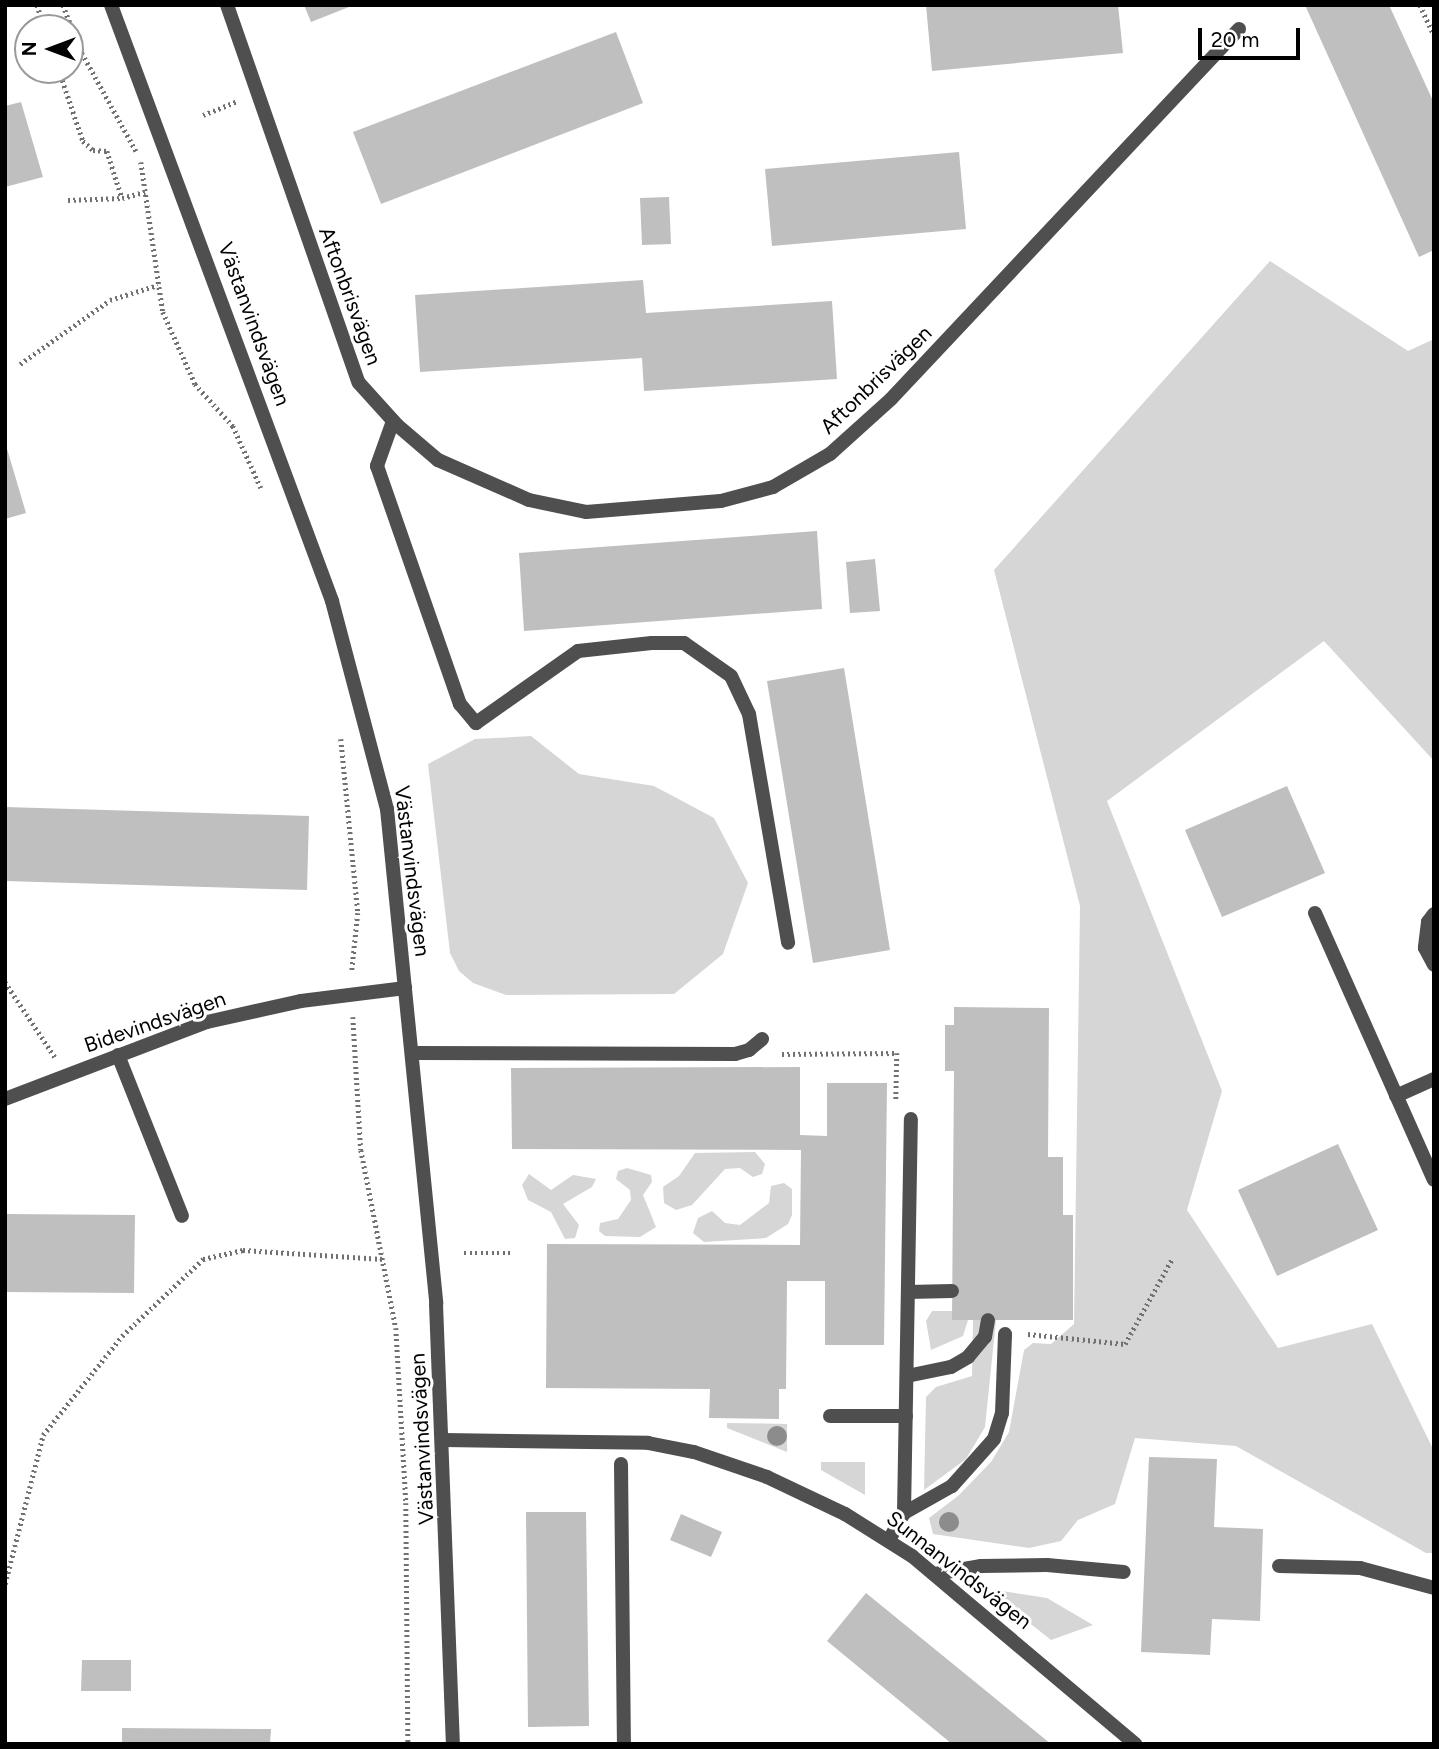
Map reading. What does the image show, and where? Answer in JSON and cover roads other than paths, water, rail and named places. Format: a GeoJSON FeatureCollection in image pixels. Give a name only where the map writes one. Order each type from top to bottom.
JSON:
{"type":"FeatureCollection","features":[{"type":"Feature","properties":{"kind":"street","name":"Västanvindsvägen"},"geometry":{"type":"LineString","coordinates":[[111,5],[332,601],[387,809],[413,1053],[444,1440],[453,1744]]}},
{"type":"Feature","properties":{"kind":"street","name":"Aftonbrisvägen"},"geometry":{"type":"LineString","coordinates":[[227,5],[359,383],[393,421],[438,460],[479,481],[529,500],[586,512],[721,501],[773,487],[830,454],[891,399],[1239,29]]}},
{"type":"Feature","properties":{"kind":"street"},"geometry":{"type":"LineString","coordinates":[[393,421],[377,466],[460,704],[476,723],[578,651],[652,643],[684,643],[731,676],[749,714],[788,943]]}},
{"type":"Feature","properties":{"kind":"street"},"geometry":{"type":"LineString","coordinates":[[1315,913],[1434,1180]]}},
{"type":"Feature","properties":{"kind":"street"},"geometry":{"type":"LineString","coordinates":[[1434,914],[1428,922],[1425,948],[1434,964]]}},
{"type":"Feature","properties":{"kind":"street","name":"Bidevindsvägen"},"geometry":{"type":"LineString","coordinates":[[5,1099],[206,1022],[357,992],[405,988]]}},
{"type":"Feature","properties":{"kind":"street"},"geometry":{"type":"LineString","coordinates":[[413,1053],[734,1054],[762,1039]]}},
{"type":"Feature","properties":{"kind":"street"},"geometry":{"type":"LineString","coordinates":[[118,1055],[182,1216]]}},
{"type":"Feature","properties":{"kind":"street"},"geometry":{"type":"LineString","coordinates":[[1396,1096],[1434,1079]]}},
{"type":"Feature","properties":{"kind":"street"},"geometry":{"type":"LineString","coordinates":[[889,1540],[904,1513],[911,1119]]}},
{"type":"Feature","properties":{"kind":"street"},"geometry":{"type":"LineString","coordinates":[[908,1292],[952,1291]]}},
{"type":"Feature","properties":{"kind":"street"},"geometry":{"type":"LineString","coordinates":[[907,1376],[951,1367],[968,1357],[982,1343],[988,1320]]}},
{"type":"Feature","properties":{"kind":"street"},"geometry":{"type":"LineString","coordinates":[[904,1513],[952,1486],[994,1439],[1002,1413],[1005,1334]]}},
{"type":"Feature","properties":{"kind":"street"},"geometry":{"type":"LineString","coordinates":[[830,1416],[906,1416]]}},
{"type":"Feature","properties":{"kind":"street","name":"Sunnanvindsvägen"},"geometry":{"type":"LineString","coordinates":[[444,1440],[605,1439],[694,1452],[767,1477],[889,1540],[935,1574],[1135,1744]]}},
{"type":"Feature","properties":{"kind":"street"},"geometry":{"type":"LineString","coordinates":[[621,1464],[624,1744]]}},
{"type":"Feature","properties":{"kind":"street"},"geometry":{"type":"LineString","coordinates":[[935,1574],[981,1566],[1047,1564],[1124,1572]]}},
{"type":"Feature","properties":{"kind":"street"},"geometry":{"type":"LineString","coordinates":[[1279,1566],[1360,1568],[1434,1588]]}}]}
